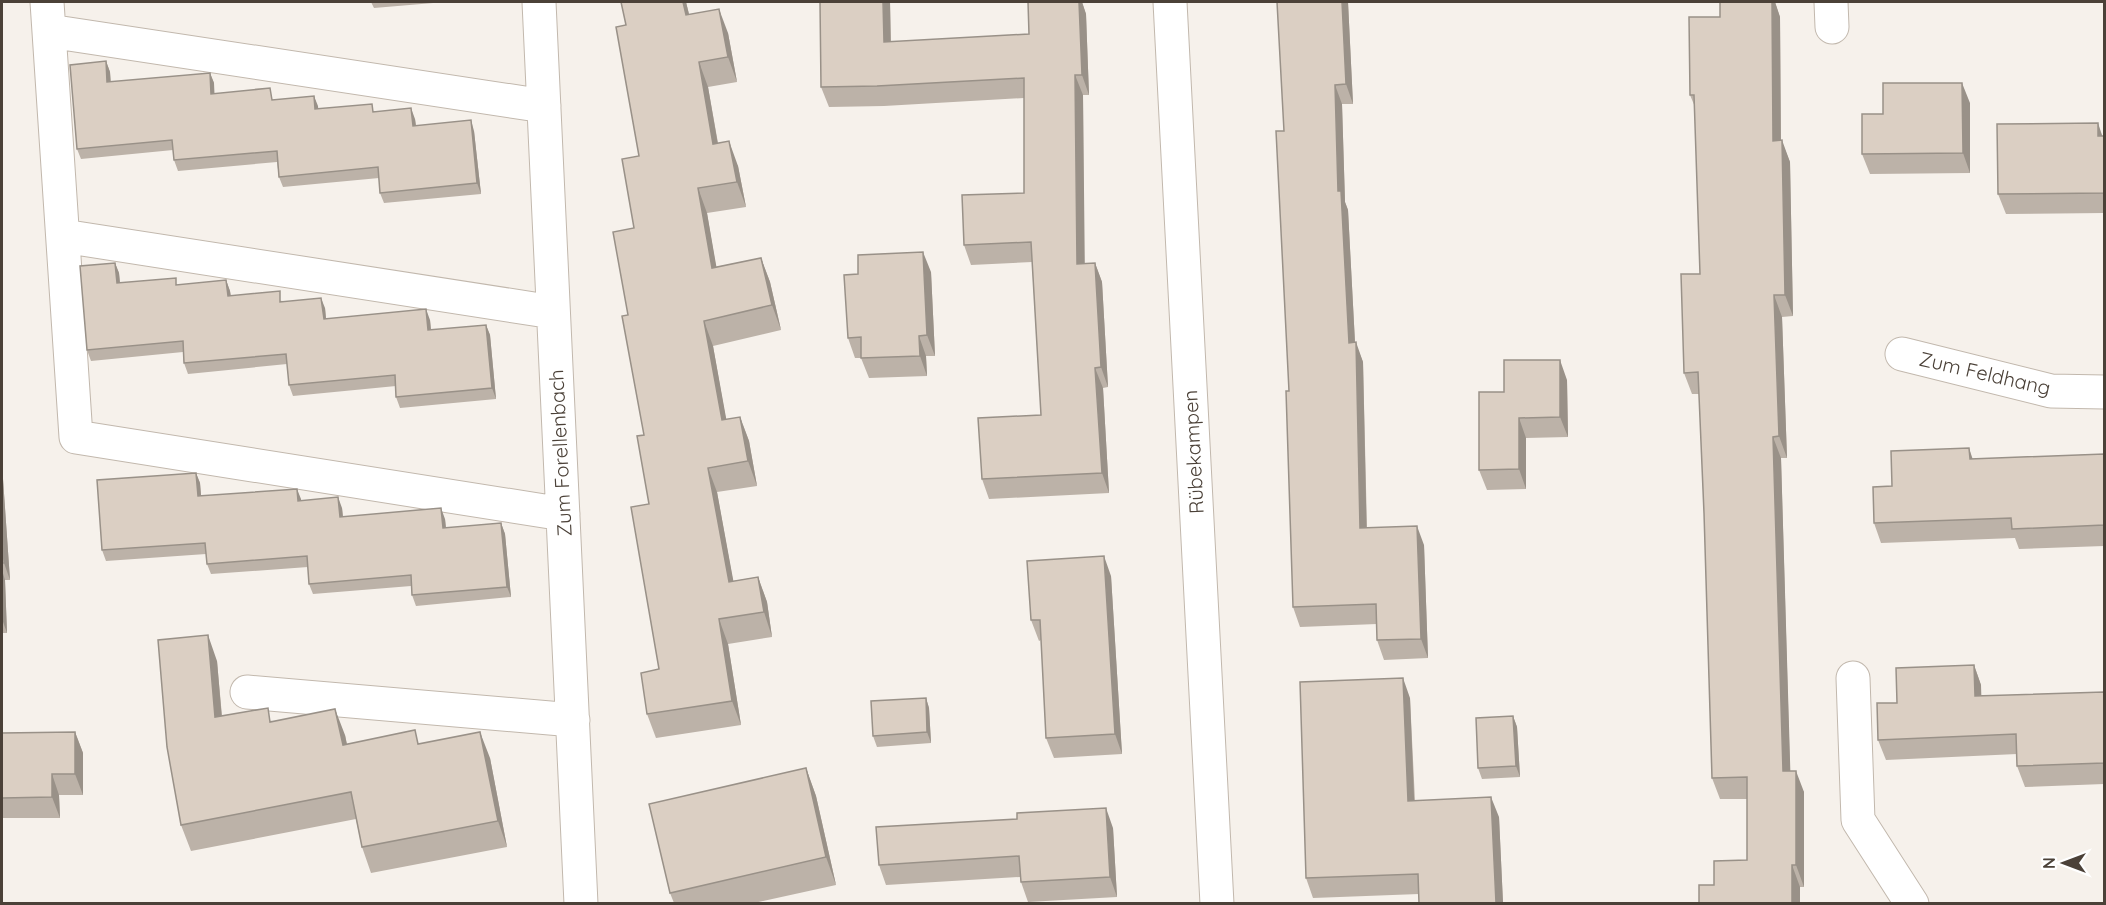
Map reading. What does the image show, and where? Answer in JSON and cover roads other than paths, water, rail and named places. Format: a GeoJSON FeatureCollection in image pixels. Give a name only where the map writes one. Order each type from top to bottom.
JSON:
{"type":"FeatureCollection","features":[{"type":"Feature","properties":{"kind":"street","name":"Zum Forellenbach"},"geometry":{"type":"LineString","coordinates":[[539,2],[581,903]]}},
{"type":"Feature","properties":{"kind":"street","name":"Rübekampen"},"geometry":{"type":"LineString","coordinates":[[1170,2],[1216,903]]}},
{"type":"Feature","properties":{"kind":"street"},"geometry":{"type":"LineString","coordinates":[[544,106],[48,16],[76,437],[563,514]]}},
{"type":"Feature","properties":{"kind":"street"},"geometry":{"type":"LineString","coordinates":[[63,236],[553,312]]}},
{"type":"Feature","properties":{"kind":"street","name":"Zum Feldhang"},"geometry":{"type":"LineString","coordinates":[[1902,354],[2051,391],[2104,392]]}},
{"type":"Feature","properties":{"kind":"street"},"geometry":{"type":"LineString","coordinates":[[1853,678],[1858,820],[1912,903]]}},
{"type":"Feature","properties":{"kind":"street"},"geometry":{"type":"LineString","coordinates":[[247,692],[573,720]]}}]}
